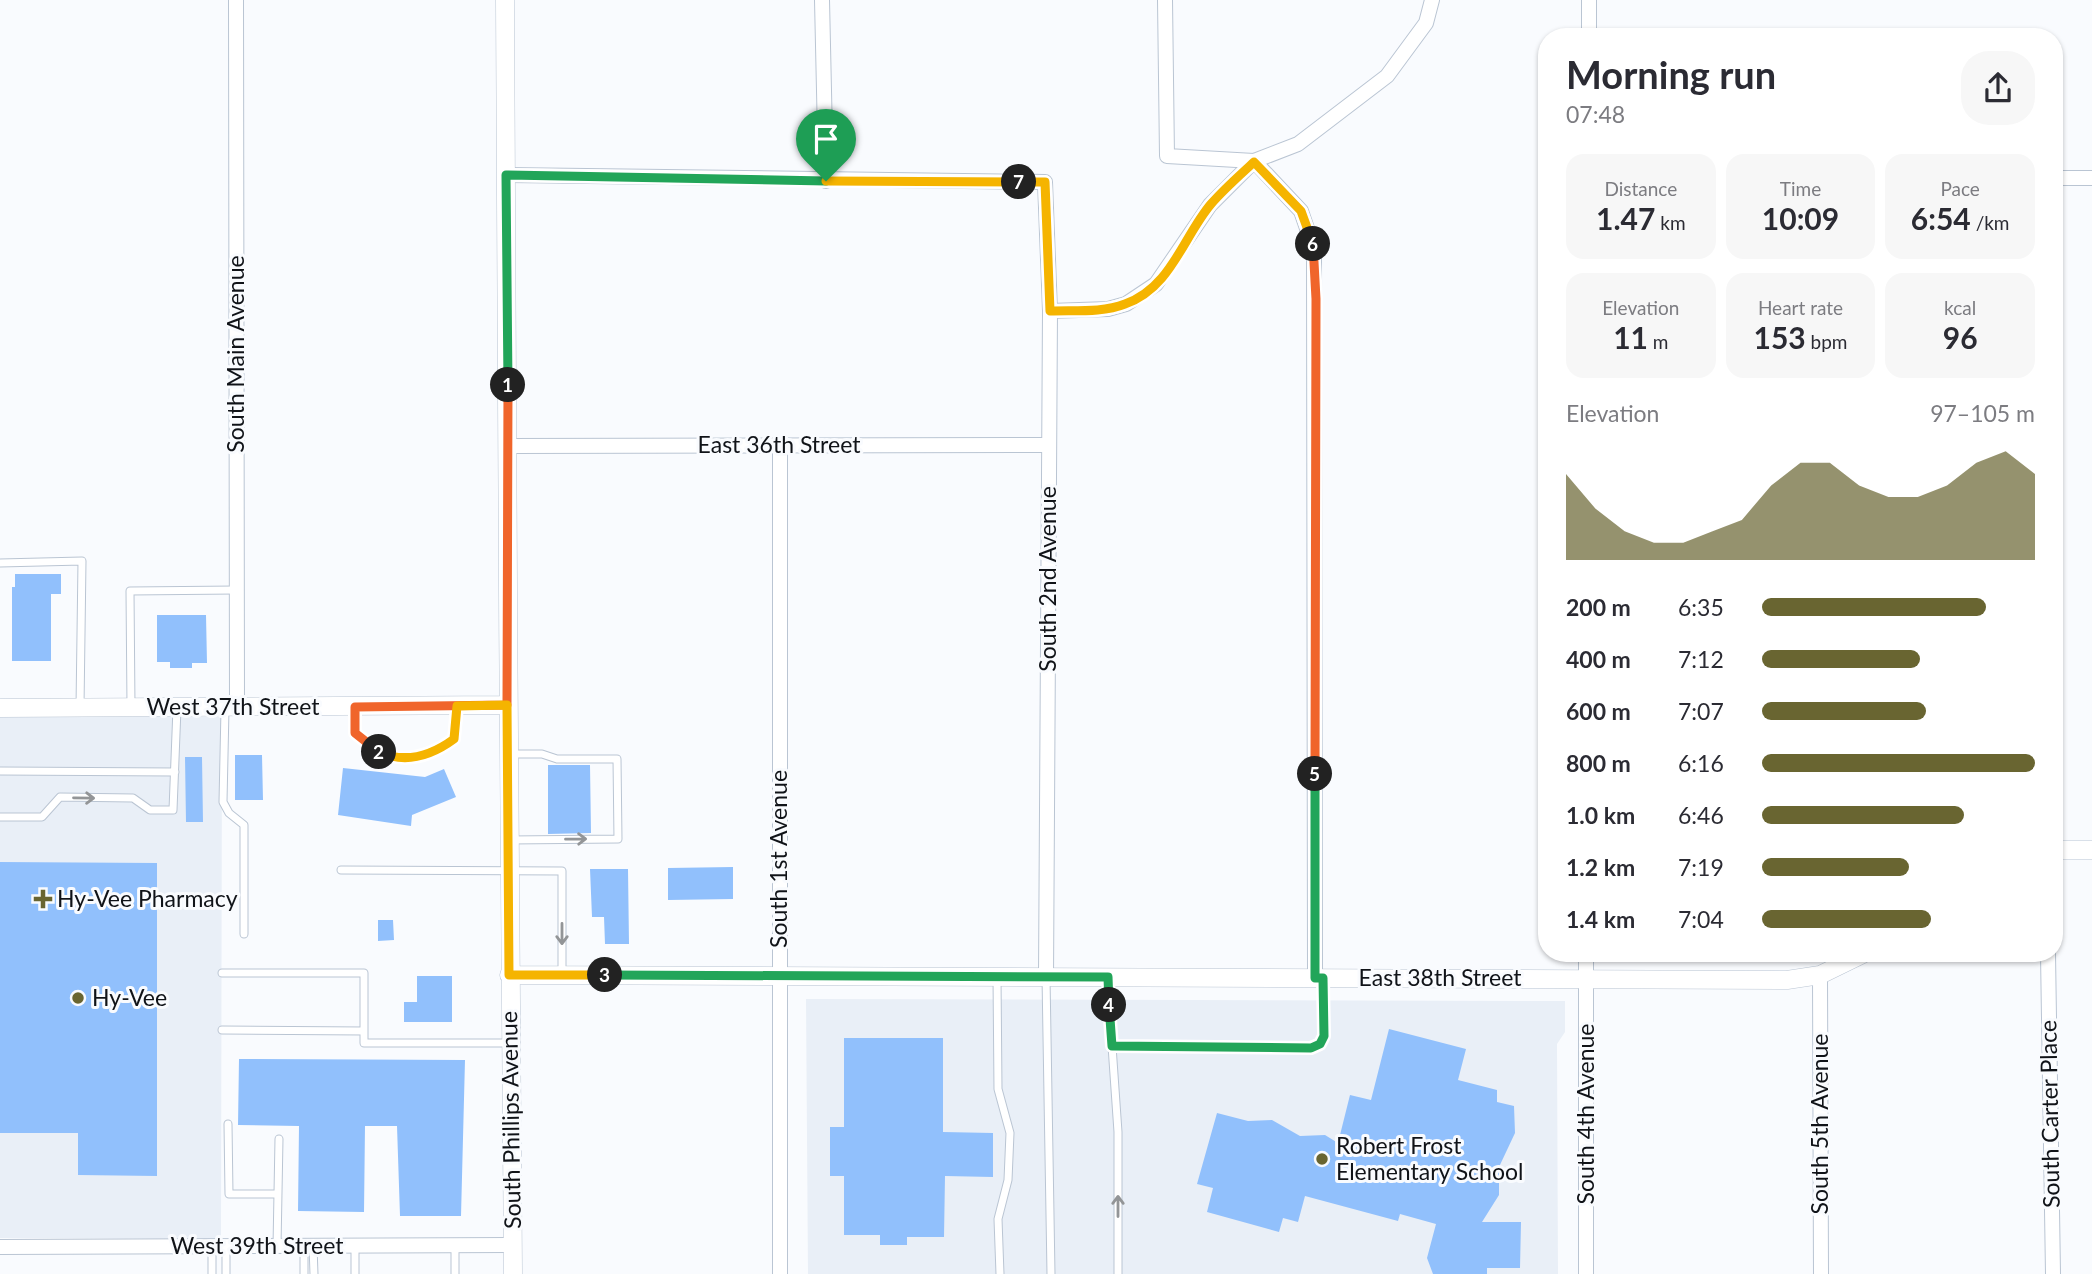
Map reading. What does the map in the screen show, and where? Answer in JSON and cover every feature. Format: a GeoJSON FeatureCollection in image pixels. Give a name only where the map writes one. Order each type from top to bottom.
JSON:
{"type":"FeatureCollection","features":[{"type":"Feature","properties":{"kind":"street","name":"South Main Avenue"},"geometry":{"type":"LineString","coordinates":[[231,708],[236,590],[236,0]]}},
{"type":"Feature","properties":{"kind":"street","name":"South Phillips Avenue"},"geometry":{"type":"LineString","coordinates":[[505,0],[509,446],[507,754],[513,1274]]}},
{"type":"Feature","properties":{"kind":"street"},"geometry":{"type":"LineString","coordinates":[[506,175],[826,181],[822,0]]}},
{"type":"Feature","properties":{"kind":"street"},"geometry":{"type":"LineString","coordinates":[[1165,0],[1167,156],[1254,162],[1301,211],[1314,249],[1319,978]]}},
{"type":"Feature","properties":{"kind":"street"},"geometry":{"type":"LineString","coordinates":[[1050,311],[1108,309],[1141,296],[1156,285],[1177,258],[1210,205],[1254,162],[1298,144],[1387,76],[1426,23],[1432,0]]}},
{"type":"Feature","properties":{"kind":"street"},"geometry":{"type":"LineString","coordinates":[[1589,0],[1589,28]]}},
{"type":"Feature","properties":{"kind":"street"},"geometry":{"type":"LineString","coordinates":[[2063,178],[2092,178]]}},
{"type":"Feature","properties":{"kind":"street","name":"South 2nd Avenue"},"geometry":{"type":"LineString","coordinates":[[826,181],[1045,182],[1050,311],[1046,977]]}},
{"type":"Feature","properties":{"kind":"street","name":"South 1st Avenue"},"geometry":{"type":"LineString","coordinates":[[780,445],[780,1274]]}},
{"type":"Feature","properties":{"kind":"street","name":"East 36th Street"},"geometry":{"type":"LineString","coordinates":[[509,446],[1048,445]]}},
{"type":"Feature","properties":{"kind":"street","name":"West 37th Street"},"geometry":{"type":"LineString","coordinates":[[0,708],[507,705]]}},
{"type":"Feature","properties":{"kind":"street"},"geometry":{"type":"LineString","coordinates":[[2063,850],[2092,850]]}},
{"type":"Feature","properties":{"kind":"street","name":"South 4th Avenue"},"geometry":{"type":"LineString","coordinates":[[1586,962],[1586,1274]]}},
{"type":"Feature","properties":{"kind":"street","name":"East 38th Street"},"geometry":{"type":"LineString","coordinates":[[509,975],[1787,980],[1820,975],[1847,962]]}},
{"type":"Feature","properties":{"kind":"street","name":"South Carter Place"},"geometry":{"type":"LineString","coordinates":[[2048,962],[2053,1274]]}},
{"type":"Feature","properties":{"kind":"street","name":"South 5th Avenue"},"geometry":{"type":"LineString","coordinates":[[1820,975],[1821,1274]]}},
{"type":"Feature","properties":{"kind":"street","name":"West 39th Street"},"geometry":{"type":"LineString","coordinates":[[0,1247],[513,1245]]}},
{"type":"Feature","properties":{"kind":"lane"},"geometry":{"type":"LineString","coordinates":[[0,562],[82,561],[80,707]]}},
{"type":"Feature","properties":{"kind":"lane"},"geometry":{"type":"LineString","coordinates":[[131,708],[130,591],[236,590]]}},
{"type":"Feature","properties":{"kind":"lane"},"geometry":{"type":"LineString","coordinates":[[355,707],[355,733],[367,744],[382,753],[418,758],[438,751],[454,739],[457,706]]}},
{"type":"Feature","properties":{"kind":"lane"},"geometry":{"type":"LineString","coordinates":[[0,817],[41,817],[60,797],[133,799],[150,810],[173,810],[177,708]]}},
{"type":"Feature","properties":{"kind":"lane"},"geometry":{"type":"LineString","coordinates":[[231,708],[223,802],[229,814],[244,825],[244,934]]}},
{"type":"Feature","properties":{"kind":"lane"},"geometry":{"type":"LineString","coordinates":[[507,754],[542,754],[557,759],[617,759],[618,839],[508,840]]}},
{"type":"Feature","properties":{"kind":"lane"},"geometry":{"type":"LineString","coordinates":[[0,771],[175,772]]}},
{"type":"Feature","properties":{"kind":"lane"},"geometry":{"type":"LineString","coordinates":[[341,870],[562,871],[562,975]]}},
{"type":"Feature","properties":{"kind":"lane"},"geometry":{"type":"LineString","coordinates":[[222,973],[364,973],[364,1043],[510,1042]]}},
{"type":"Feature","properties":{"kind":"lane"},"geometry":{"type":"LineString","coordinates":[[997,976],[998,1089],[1010,1133],[1008,1180],[998,1219],[1000,1274]]}},
{"type":"Feature","properties":{"kind":"lane"},"geometry":{"type":"LineString","coordinates":[[1046,977],[1051,1274]]}},
{"type":"Feature","properties":{"kind":"lane"},"geometry":{"type":"LineString","coordinates":[[1108,977],[1118,1132],[1118,1274]]}},
{"type":"Feature","properties":{"kind":"lane"},"geometry":{"type":"LineString","coordinates":[[1112,1046],[1311,1048],[1320,1044],[1324,1036],[1319,978]]}},
{"type":"Feature","properties":{"kind":"lane"},"geometry":{"type":"LineString","coordinates":[[222,1030],[364,1031]]}},
{"type":"Feature","properties":{"kind":"lane"},"geometry":{"type":"LineString","coordinates":[[228,1124],[229,1194],[278,1194]]}},
{"type":"Feature","properties":{"kind":"lane"},"geometry":{"type":"LineString","coordinates":[[277,1246],[279,1139]]}},
{"type":"Feature","properties":{"kind":"lane"},"geometry":{"type":"LineString","coordinates":[[455,1245],[455,1274]]}},
{"type":"Feature","properties":{"kind":"lane"},"geometry":{"type":"LineString","coordinates":[[212,1274],[219,1246]]}},
{"type":"Feature","properties":{"kind":"lane"},"geometry":{"type":"LineString","coordinates":[[219,1246],[226,1274]]}},
{"type":"Feature","properties":{"kind":"lane"},"geometry":{"type":"LineString","coordinates":[[304,1274],[308,1246]]}},
{"type":"Feature","properties":{"kind":"lane"},"geometry":{"type":"LineString","coordinates":[[308,1246],[314,1274]]}},
{"type":"Feature","properties":{"kind":"lane"},"geometry":{"type":"LineString","coordinates":[[355,1246],[355,1274]]}},
{"type":"Feature","properties":{"kind":"shaded area"},"geometry":{"type":"Polygon","coordinates":[[[0,716],[222,717],[221,1239],[0,1238],[0,716]]]}},
{"type":"Feature","properties":{"kind":"shaded area","name":"Robert Frost Elementary School"},"geometry":{"type":"Polygon","coordinates":[[[806,999],[1565,1001],[1565,1032],[1557,1044],[1558,1274],[808,1274],[806,999]]]}},
{"type":"Feature","properties":{"kind":"building"},"geometry":{"type":"Polygon","coordinates":[[[15,574],[61,574],[61,594],[51,594],[51,661],[12,661],[12,587],[15,587],[15,574]]]}},
{"type":"Feature","properties":{"kind":"building"},"geometry":{"type":"Polygon","coordinates":[[[157,615],[206,615],[207,663],[192,663],[192,668],[170,668],[170,662],[157,662],[157,615]]]}},
{"type":"Feature","properties":{"kind":"building"},"geometry":{"type":"Polygon","coordinates":[[[235,755],[262,755],[263,800],[235,800],[235,755]]]}},
{"type":"Feature","properties":{"kind":"building"},"geometry":{"type":"Polygon","coordinates":[[[185,757],[202,757],[203,822],[186,822],[185,757]]]}},
{"type":"Feature","properties":{"kind":"building"},"geometry":{"type":"Polygon","coordinates":[[[548,765],[590,765],[591,833],[548,834],[548,765]]]}},
{"type":"Feature","properties":{"kind":"building"},"geometry":{"type":"Polygon","coordinates":[[[343,768],[425,777],[444,769],[456,797],[412,815],[411,826],[338,815],[343,768]]]}},
{"type":"Feature","properties":{"kind":"building","name":"Hy-Vee"},"geometry":{"type":"Polygon","coordinates":[[[0,862],[157,863],[157,1176],[78,1175],[78,1133],[0,1133],[0,862]]]}},
{"type":"Feature","properties":{"kind":"building"},"geometry":{"type":"Polygon","coordinates":[[[733,867],[733,899],[668,900],[668,868],[733,867]]]}},
{"type":"Feature","properties":{"kind":"building"},"geometry":{"type":"Polygon","coordinates":[[[590,869],[628,869],[629,944],[605,944],[604,917],[592,917],[590,869]]]}},
{"type":"Feature","properties":{"kind":"building"},"geometry":{"type":"Polygon","coordinates":[[[378,920],[393,920],[394,940],[378,941],[378,920]]]}},
{"type":"Feature","properties":{"kind":"building"},"geometry":{"type":"Polygon","coordinates":[[[417,976],[452,976],[452,1022],[404,1022],[404,1002],[417,1002],[417,976]]]}},
{"type":"Feature","properties":{"kind":"building"},"geometry":{"type":"Polygon","coordinates":[[[1389,1029],[1466,1049],[1458,1080],[1497,1090],[1497,1102],[1514,1106],[1515,1133],[1499,1167],[1499,1195],[1482,1222],[1521,1222],[1520,1268],[1487,1268],[1487,1274],[1433,1274],[1427,1258],[1436,1224],[1400,1214],[1398,1221],[1305,1196],[1298,1222],[1283,1218],[1279,1232],[1207,1212],[1213,1188],[1197,1184],[1217,1113],[1248,1121],[1272,1120],[1300,1136],[1325,1135],[1338,1143],[1350,1095],[1371,1100],[1389,1029]]]}},
{"type":"Feature","properties":{"kind":"building"},"geometry":{"type":"Polygon","coordinates":[[[844,1038],[943,1038],[943,1132],[993,1133],[993,1177],[945,1176],[944,1237],[907,1237],[907,1245],[880,1245],[880,1235],[844,1235],[844,1176],[830,1176],[830,1127],[844,1127],[844,1038]]]}},
{"type":"Feature","properties":{"kind":"building"},"geometry":{"type":"Polygon","coordinates":[[[239,1059],[465,1060],[461,1216],[400,1216],[397,1126],[365,1126],[364,1212],[298,1211],[299,1126],[238,1125],[239,1059]]]}},
{"type":"Feature","properties":{"kind":"place","name":"Hy-Vee Pharmacy"},"geometry":{"type":"Point","coordinates":[43,899]}},
{"type":"Feature","properties":{"kind":"place","name":"Hy-Vee"},"geometry":{"type":"Point","coordinates":[78,998]}},
{"type":"Feature","properties":{"kind":"place","name":"Robert Frost Elementary School"},"geometry":{"type":"Point","coordinates":[1322,1159]}},
{"type":"Feature","properties":{"kind":"route"},"geometry":{"type":"LineString","coordinates":[[826,181],[506,175],[509,446],[507,705],[355,707],[355,733],[382,753],[398,758],[418,758],[438,751],[454,739],[457,706],[507,705],[509,975],[1108,977],[1112,1046],[1311,1048],[1320,1044],[1324,1036],[1323,978],[1315,978],[1316,299],[1314,249],[1301,211],[1254,162],[1210,205],[1177,258],[1156,285],[1141,296],[1108,309],[1050,311],[1045,182],[826,181]]}}]}
